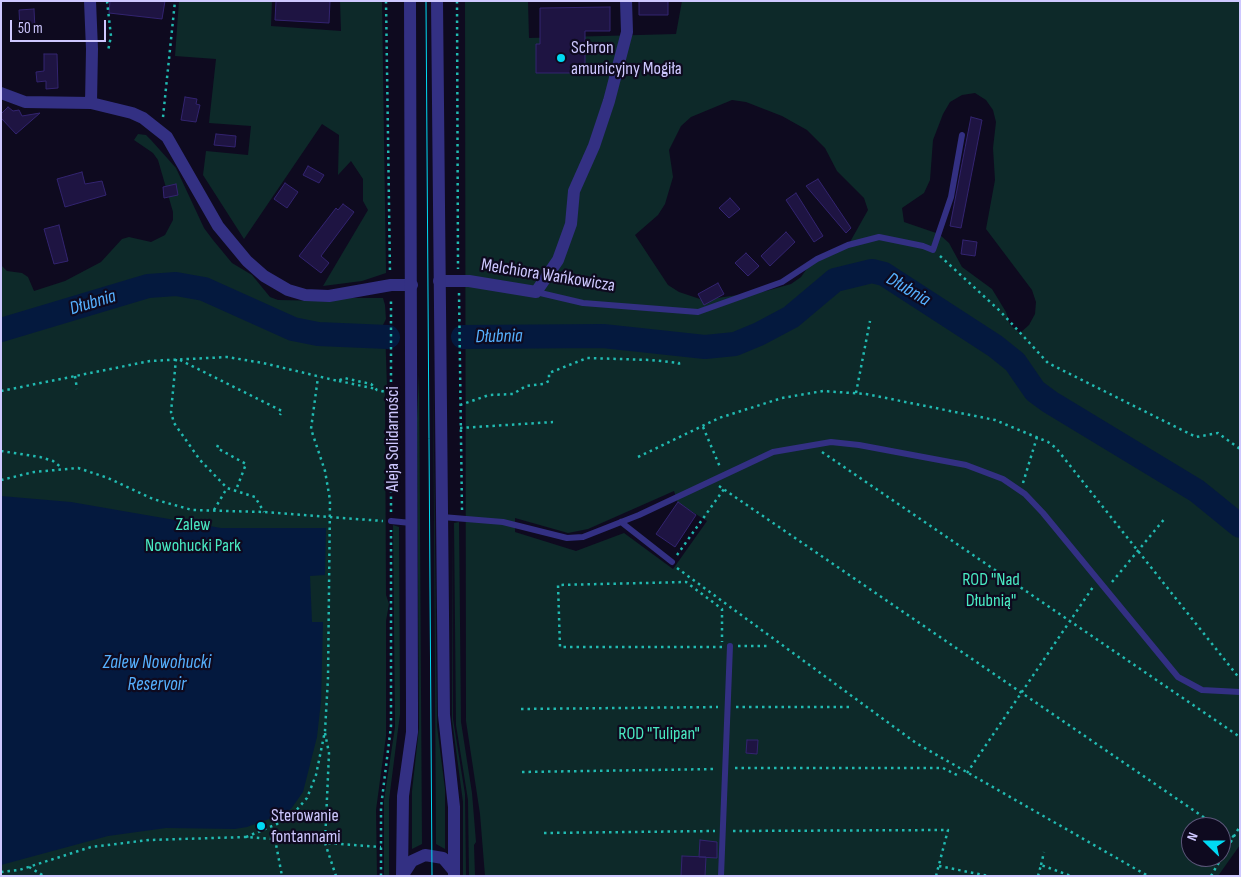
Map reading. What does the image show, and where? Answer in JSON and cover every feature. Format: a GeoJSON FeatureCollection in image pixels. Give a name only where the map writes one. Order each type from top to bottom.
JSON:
{"type":"FeatureCollection","features":[{"type":"Feature","properties":{"kind":"street"},"geometry":{"type":"LineString","coordinates":[[90,1],[92,49],[91,103]]}},
{"type":"Feature","properties":{"kind":"street","name":"Aleja Solidarności"},"geometry":{"type":"LineString","coordinates":[[402,876],[403,796],[412,732],[410,1]]}},
{"type":"Feature","properties":{"kind":"street"},"geometry":{"type":"LineString","coordinates":[[437,1],[444,715],[454,807],[454,873]]}},
{"type":"Feature","properties":{"kind":"street"},"geometry":{"type":"LineString","coordinates":[[536,292],[558,260],[571,224],[574,191],[600,128],[628,32],[626,1]]}},
{"type":"Feature","properties":{"kind":"street"},"geometry":{"type":"LineString","coordinates":[[1,93],[25,102],[91,103],[132,113],[143,118],[166,137],[218,226],[247,260],[276,284],[288,290],[305,295],[329,296],[391,285],[412,285]]}},
{"type":"Feature","properties":{"kind":"street","name":"Melchiora Wańkowicza"},"geometry":{"type":"LineString","coordinates":[[439,281],[469,281],[536,292]]}},
{"type":"Feature","properties":{"kind":"street"},"geometry":{"type":"LineString","coordinates":[[402,876],[412,860],[425,855],[443,858],[454,873]]}},
{"type":"Feature","properties":{"kind":"lane"},"geometry":{"type":"LineString","coordinates":[[933,250],[952,197],[962,135]]}},
{"type":"Feature","properties":{"kind":"lane","name":"Melchiora Wańkowicza"},"geometry":{"type":"LineString","coordinates":[[536,292],[583,304],[698,312],[782,282],[817,259],[848,245],[879,237],[923,246],[933,250]]}},
{"type":"Feature","properties":{"kind":"lane"},"geometry":{"type":"LineString","coordinates":[[442,517],[502,522],[567,538],[583,536],[621,522],[773,452],[831,442],[859,445],[966,466],[1003,478],[1020,491],[1058,528],[1178,677],[1202,690],[1240,692]]}},
{"type":"Feature","properties":{"kind":"lane"},"geometry":{"type":"LineString","coordinates":[[391,521],[411,523]]}},
{"type":"Feature","properties":{"kind":"lane"},"geometry":{"type":"LineString","coordinates":[[621,522],[674,564]]}},
{"type":"Feature","properties":{"kind":"lane"},"geometry":{"type":"LineString","coordinates":[[722,876],[722,831],[730,646]]}},
{"type":"Feature","properties":{"kind":"path"},"geometry":{"type":"LineString","coordinates":[[107,1],[111,36],[108,50]]}},
{"type":"Feature","properties":{"kind":"path"},"geometry":{"type":"LineString","coordinates":[[162,121],[175,1]]}},
{"type":"Feature","properties":{"kind":"path"},"geometry":{"type":"LineString","coordinates":[[386,1],[390,277]]}},
{"type":"Feature","properties":{"kind":"path"},"geometry":{"type":"LineString","coordinates":[[456,1],[458,275]]}},
{"type":"Feature","properties":{"kind":"path"},"geometry":{"type":"LineString","coordinates":[[933,250],[1000,311],[1048,363],[1196,437],[1218,433],[1240,448]]}},
{"type":"Feature","properties":{"kind":"path"},"geometry":{"type":"LineString","coordinates":[[459,287],[462,514]]}},
{"type":"Feature","properties":{"kind":"path"},"geometry":{"type":"LineString","coordinates":[[381,876],[380,807],[391,726],[391,293]]}},
{"type":"Feature","properties":{"kind":"path"},"geometry":{"type":"LineString","coordinates":[[856,393],[870,321]]}},
{"type":"Feature","properties":{"kind":"path"},"geometry":{"type":"LineString","coordinates":[[1,391],[141,362],[239,358],[338,381],[344,378],[371,384],[377,390],[391,393]]}},
{"type":"Feature","properties":{"kind":"path"},"geometry":{"type":"LineString","coordinates":[[460,405],[489,395],[514,394],[526,386],[543,384],[549,381],[549,373],[587,358],[660,361],[679,363],[679,367]]}},
{"type":"Feature","properties":{"kind":"path"},"geometry":{"type":"LineString","coordinates":[[178,359],[282,411],[280,415]]}},
{"type":"Feature","properties":{"kind":"path"},"geometry":{"type":"LineString","coordinates":[[178,359],[170,412],[172,420],[200,460],[227,488],[255,497],[264,512]]}},
{"type":"Feature","properties":{"kind":"path"},"geometry":{"type":"LineString","coordinates":[[75,376],[77,390]]}},
{"type":"Feature","properties":{"kind":"path"},"geometry":{"type":"LineString","coordinates":[[246,837],[277,824],[293,814],[307,798],[316,775],[325,731],[328,678],[330,516],[326,476],[311,429],[318,377]]}},
{"type":"Feature","properties":{"kind":"path"},"geometry":{"type":"LineString","coordinates":[[460,428],[553,422]]}},
{"type":"Feature","properties":{"kind":"path"},"geometry":{"type":"LineString","coordinates":[[703,427],[723,474]]}},
{"type":"Feature","properties":{"kind":"path"},"geometry":{"type":"LineString","coordinates":[[1020,491],[1037,437]]}},
{"type":"Feature","properties":{"kind":"path"},"geometry":{"type":"LineString","coordinates":[[218,445],[217,448],[246,464],[236,490]]}},
{"type":"Feature","properties":{"kind":"path"},"geometry":{"type":"LineString","coordinates":[[811,445],[1240,737]]}},
{"type":"Feature","properties":{"kind":"path"},"geometry":{"type":"LineString","coordinates":[[1,452],[40,457],[53,461],[62,468]]}},
{"type":"Feature","properties":{"kind":"path"},"geometry":{"type":"LineString","coordinates":[[1,480],[62,468],[90,471],[172,506],[192,510],[264,512],[391,521]]}},
{"type":"Feature","properties":{"kind":"path"},"geometry":{"type":"LineString","coordinates":[[710,480],[1204,817]]}},
{"type":"Feature","properties":{"kind":"path"},"geometry":{"type":"LineString","coordinates":[[213,511],[227,488]]}},
{"type":"Feature","properties":{"kind":"path"},"geometry":{"type":"LineString","coordinates":[[724,489],[674,564],[916,743],[1148,876]]}},
{"type":"Feature","properties":{"kind":"path"},"geometry":{"type":"LineString","coordinates":[[1106,589],[1166,517]]}},
{"type":"Feature","properties":{"kind":"path"},"geometry":{"type":"LineString","coordinates":[[967,773],[1098,580]]}},
{"type":"Feature","properties":{"kind":"path"},"geometry":{"type":"LineString","coordinates":[[722,647],[722,609],[686,582],[558,585],[560,646],[722,647],[769,646]]}},
{"type":"Feature","properties":{"kind":"path"},"geometry":{"type":"LineString","coordinates":[[521,709],[850,707]]}},
{"type":"Feature","properties":{"kind":"path"},"geometry":{"type":"LineString","coordinates":[[325,731],[329,753],[325,843],[336,876]]}},
{"type":"Feature","properties":{"kind":"path"},"geometry":{"type":"LineString","coordinates":[[522,772],[725,768],[943,768],[958,776]]}},
{"type":"Feature","properties":{"kind":"path"},"geometry":{"type":"LineString","coordinates":[[1211,876],[1240,826]]}},
{"type":"Feature","properties":{"kind":"path"},"geometry":{"type":"LineString","coordinates":[[544,833],[948,830],[936,876]]}},
{"type":"Feature","properties":{"kind":"path"},"geometry":{"type":"LineString","coordinates":[[1,872],[29,867],[91,847],[149,840],[246,837],[381,848]]}},
{"type":"Feature","properties":{"kind":"path"},"geometry":{"type":"LineString","coordinates":[[274,839],[282,876]]}},
{"type":"Feature","properties":{"kind":"path"},"geometry":{"type":"LineString","coordinates":[[1038,876],[1044,852]]}},
{"type":"Feature","properties":{"kind":"path"},"geometry":{"type":"LineString","coordinates":[[1040,865],[1071,876]]}},
{"type":"Feature","properties":{"kind":"path"},"geometry":{"type":"LineString","coordinates":[[939,866],[988,876]]}},
{"type":"Feature","properties":{"kind":"path"},"geometry":{"type":"LineString","coordinates":[[29,867],[44,876]]}},
{"type":"Feature","properties":{"kind":"green space"},"geometry":{"type":"Polygon","coordinates":[[[179,1],[272,1],[271,26],[341,31],[340,1],[382,1],[386,273],[362,281],[323,286],[368,210],[363,201],[363,179],[351,161],[338,175],[339,135],[322,124],[244,239],[203,175],[206,151],[248,155],[251,126],[209,123],[216,59],[175,56],[179,1]]]}},
{"type":"Feature","properties":{"kind":"green space"},"geometry":{"type":"Polygon","coordinates":[[[465,1],[528,1],[529,38],[676,34],[682,1],[1240,1],[1240,845],[1231,858],[1231,817],[1181,817],[1181,867],[1224,867],[1218,876],[485,876],[480,814],[466,721],[465,1]],[[975,93],[962,95],[950,102],[943,114],[933,140],[930,180],[924,193],[902,208],[904,222],[939,234],[949,243],[962,267],[992,289],[1006,312],[1010,325],[1020,333],[1029,325],[1035,314],[1036,302],[1032,290],[986,229],[995,180],[993,148],[996,122],[993,110],[986,100],[975,93]],[[732,100],[691,117],[681,126],[669,150],[673,177],[665,204],[658,215],[635,235],[668,285],[679,292],[703,300],[766,291],[791,284],[801,277],[815,257],[850,242],[868,210],[864,198],[837,171],[825,148],[807,130],[782,116],[746,102],[732,100]],[[674,491],[588,529],[568,533],[515,518],[515,532],[576,551],[624,533],[673,569],[707,521],[678,503],[674,491]]]}},
{"type":"Feature","properties":{"kind":"green space","name":"Zalew Nowohucki Park"},"geometry":{"type":"Polygon","coordinates":[[[138,134],[146,135],[176,168],[204,228],[213,240],[232,263],[252,275],[270,297],[278,300],[328,301],[344,298],[383,298],[386,319],[382,327],[385,327],[387,388],[385,389],[386,595],[389,604],[386,621],[386,736],[376,810],[377,876],[1,876],[1,265],[7,271],[22,273],[28,277],[34,291],[65,281],[101,262],[122,239],[129,237],[151,242],[165,235],[173,220],[173,212],[158,160],[153,153],[134,140],[138,134]]]}},
{"type":"Feature","properties":{"kind":"green space"},"geometry":{"type":"Polygon","coordinates":[[[433,360],[437,726],[445,789],[445,849],[436,844],[433,360]]]}},
{"type":"Feature","properties":{"kind":"green space"},"geometry":{"type":"Polygon","coordinates":[[[419,374],[422,844],[412,849],[412,791],[419,728],[417,418],[419,374]]]}},
{"type":"Feature","properties":{"kind":"green space"},"geometry":{"type":"Polygon","coordinates":[[[459,522],[461,722],[472,793],[476,842],[474,845],[475,876],[469,876],[468,800],[456,725],[454,523],[459,522]]]}},
{"type":"Feature","properties":{"kind":"green space"},"geometry":{"type":"Polygon","coordinates":[[[452,524],[453,719],[465,794],[466,876],[463,876],[463,802],[452,720],[452,524]]]}},
{"type":"Feature","properties":{"kind":"green space"},"geometry":{"type":"Polygon","coordinates":[[[393,525],[399,527],[400,714],[389,800],[389,876],[384,876],[384,800],[395,727],[393,525]]]}},
{"type":"Feature","properties":{"kind":"water","name":"Zalew Nowohucki Reservoir"},"geometry":{"type":"Polygon","coordinates":[[[1,496],[71,502],[221,528],[326,528],[325,575],[310,576],[312,622],[323,622],[321,701],[317,737],[303,792],[291,809],[247,827],[235,829],[166,828],[108,836],[1,865],[1,496]]]}},
{"type":"Feature","properties":{"kind":"building"},"geometry":{"type":"Polygon","coordinates":[[[110,1],[165,1],[162,19],[109,13],[110,1]]]}},
{"type":"Feature","properties":{"kind":"building"},"geometry":{"type":"Polygon","coordinates":[[[276,1],[330,1],[329,23],[275,20],[276,1]]]}},
{"type":"Feature","properties":{"kind":"building"},"geometry":{"type":"Polygon","coordinates":[[[639,1],[668,1],[668,15],[639,15],[639,1]]]}},
{"type":"Feature","properties":{"kind":"building"},"geometry":{"type":"Polygon","coordinates":[[[610,7],[610,31],[585,31],[585,73],[536,73],[536,44],[540,44],[540,8],[610,7]]]}},
{"type":"Feature","properties":{"kind":"building"},"geometry":{"type":"Polygon","coordinates":[[[34,9],[35,29],[20,30],[19,10],[34,9]]]}},
{"type":"Feature","properties":{"kind":"building"},"geometry":{"type":"Polygon","coordinates":[[[44,54],[57,54],[58,88],[46,89],[46,81],[37,82],[36,72],[44,71],[44,54]]]}},
{"type":"Feature","properties":{"kind":"building"},"geometry":{"type":"Polygon","coordinates":[[[185,97],[197,99],[196,104],[200,105],[196,122],[181,120],[185,97]]]}},
{"type":"Feature","properties":{"kind":"building"},"geometry":{"type":"Polygon","coordinates":[[[8,107],[13,111],[19,110],[22,116],[40,113],[16,134],[1,118],[1,114],[8,107]]]}},
{"type":"Feature","properties":{"kind":"building"},"geometry":{"type":"Polygon","coordinates":[[[971,117],[982,120],[961,228],[950,226],[971,117]]]}},
{"type":"Feature","properties":{"kind":"building"},"geometry":{"type":"Polygon","coordinates":[[[216,134],[236,136],[235,147],[214,145],[216,134]]]}},
{"type":"Feature","properties":{"kind":"building"},"geometry":{"type":"Polygon","coordinates":[[[308,166],[324,175],[319,183],[303,175],[308,166]]]}},
{"type":"Feature","properties":{"kind":"building"},"geometry":{"type":"Polygon","coordinates":[[[82,172],[85,184],[102,181],[106,195],[65,207],[57,179],[82,172]]]}},
{"type":"Feature","properties":{"kind":"building"},"geometry":{"type":"Polygon","coordinates":[[[818,179],[851,228],[846,233],[806,186],[818,179]]]}},
{"type":"Feature","properties":{"kind":"building"},"geometry":{"type":"Polygon","coordinates":[[[285,183],[298,192],[287,208],[274,199],[285,183]]]}},
{"type":"Feature","properties":{"kind":"building"},"geometry":{"type":"Polygon","coordinates":[[[176,184],[178,195],[164,198],[163,187],[176,184]]]}},
{"type":"Feature","properties":{"kind":"building"},"geometry":{"type":"Polygon","coordinates":[[[796,193],[823,236],[814,242],[786,200],[796,193]]]}},
{"type":"Feature","properties":{"kind":"building"},"geometry":{"type":"Polygon","coordinates":[[[730,198],[740,209],[729,218],[719,208],[730,198]]]}},
{"type":"Feature","properties":{"kind":"building"},"geometry":{"type":"Polygon","coordinates":[[[343,204],[354,212],[321,256],[329,263],[321,273],[299,256],[336,208],[338,210],[343,204]]]}},
{"type":"Feature","properties":{"kind":"building"},"geometry":{"type":"Polygon","coordinates":[[[59,225],[68,261],[54,264],[44,229],[59,225]]]}},
{"type":"Feature","properties":{"kind":"building"},"geometry":{"type":"Polygon","coordinates":[[[786,232],[795,242],[770,266],[761,256],[786,232]]]}},
{"type":"Feature","properties":{"kind":"building"},"geometry":{"type":"Polygon","coordinates":[[[963,240],[977,242],[975,256],[961,254],[963,240]]]}},
{"type":"Feature","properties":{"kind":"building"},"geometry":{"type":"Polygon","coordinates":[[[746,253],[759,266],[748,276],[735,263],[746,253]]]}},
{"type":"Feature","properties":{"kind":"building"},"geometry":{"type":"Polygon","coordinates":[[[718,283],[724,294],[704,305],[698,294],[718,283]]]}},
{"type":"Feature","properties":{"kind":"building"},"geometry":{"type":"Polygon","coordinates":[[[678,502],[696,515],[675,547],[656,534],[678,502]]]}},
{"type":"Feature","properties":{"kind":"building"},"geometry":{"type":"Polygon","coordinates":[[[747,740],[758,740],[757,754],[746,753],[747,740]]]}},
{"type":"Feature","properties":{"kind":"building"},"geometry":{"type":"Polygon","coordinates":[[[700,840],[717,842],[717,858],[699,857],[700,840]]]}},
{"type":"Feature","properties":{"kind":"building"},"geometry":{"type":"Polygon","coordinates":[[[682,856],[706,857],[705,876],[681,876],[682,856]]]}},
{"type":"Feature","properties":{"kind":"waterway","name":"Dłubnia"},"geometry":{"type":"LineString","coordinates":[[463,337],[603,336],[705,347],[735,344],[791,317],[835,280],[872,271],[884,274],[995,346],[1015,362],[1035,391],[1197,491],[1240,526]]}},
{"type":"Feature","properties":{"kind":"waterway","name":"Dłubnia"},"geometry":{"type":"LineString","coordinates":[[1,330],[148,286],[176,284],[204,289],[293,329],[318,334],[388,337]]}},
{"type":"Feature","properties":{"kind":"tram line"},"geometry":{"type":"LineString","coordinates":[[426,1],[432,876]]}},
{"type":"Feature","properties":{"kind":"place","name":"Schron amunicyjny Mogiła"},"geometry":{"type":"Point","coordinates":[561,58]}},
{"type":"Feature","properties":{"kind":"place","name":"Sterowanie fontannami"},"geometry":{"type":"Point","coordinates":[261,826]}},
{"type":"Feature","properties":{"kind":"park label","name":"ROD \"Nad Dłubnią\""},"geometry":{"type":"Point","coordinates":[991,590]}},
{"type":"Feature","properties":{"kind":"park label","name":"ROD \"Tulipan\""},"geometry":{"type":"Point","coordinates":[659,734]}}]}
